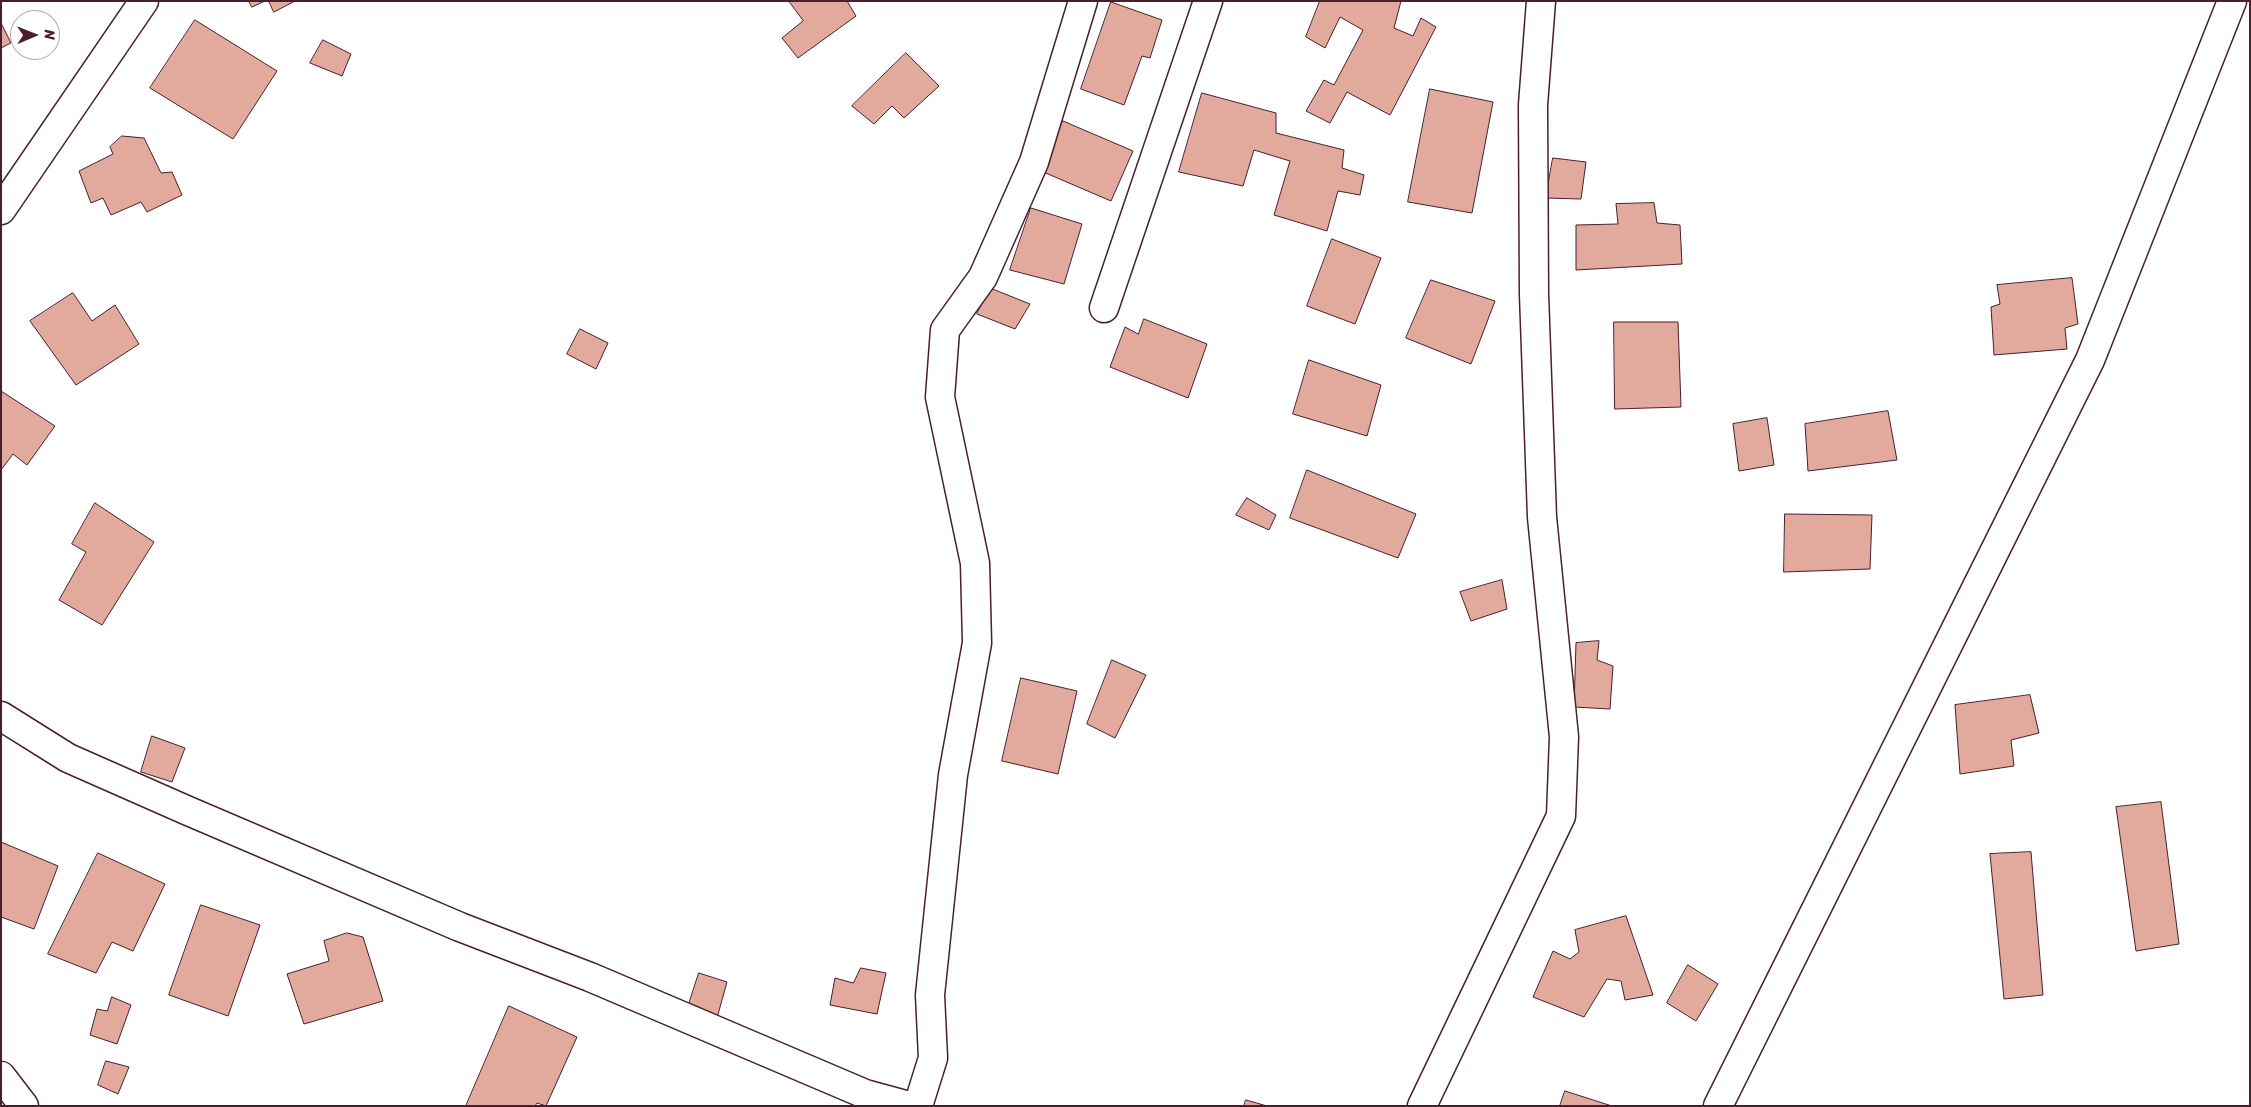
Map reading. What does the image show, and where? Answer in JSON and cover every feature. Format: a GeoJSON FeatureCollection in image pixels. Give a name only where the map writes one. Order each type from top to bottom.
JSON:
{"type":"FeatureCollection","features":[{"type":"Feature","properties":{"kind":"street"},"geometry":{"type":"LineString","coordinates":[[1,210],[144,1]]}},
{"type":"Feature","properties":{"kind":"street"},"geometry":{"type":"LineString","coordinates":[[918,1106],[933,1058],[930,995],[953,776],[977,642],[975,563],[940,397],[945,330],[983,277],[1034,162],[1083,1]]}},
{"type":"Feature","properties":{"kind":"street"},"geometry":{"type":"LineString","coordinates":[[1104,308],[1208,1]]}},
{"type":"Feature","properties":{"kind":"street"},"geometry":{"type":"LineString","coordinates":[[1422,1106],[1561,816],[1564,737],[1542,517],[1534,294],[1533,105],[1542,1]]}},
{"type":"Feature","properties":{"kind":"street"},"geometry":{"type":"LineString","coordinates":[[1718,1106],[2090,360],[2232,1]]}},
{"type":"Feature","properties":{"kind":"street"},"geometry":{"type":"LineString","coordinates":[[1,716],[68,758],[195,814],[460,927],[590,977],[865,1094],[909,1106]]}},
{"type":"Feature","properties":{"kind":"street"},"geometry":{"type":"LineString","coordinates":[[1,1076],[24,1106]]}},
{"type":"Feature","properties":{"kind":"building"},"geometry":{"type":"Polygon","coordinates":[[[249,1],[265,1],[252,7],[249,1]]]}},
{"type":"Feature","properties":{"kind":"building"},"geometry":{"type":"Polygon","coordinates":[[[269,1],[295,1],[274,12],[269,1]]]}},
{"type":"Feature","properties":{"kind":"building"},"geometry":{"type":"Polygon","coordinates":[[[789,1],[847,1],[856,16],[798,58],[782,38],[803,21],[789,1]]]}},
{"type":"Feature","properties":{"kind":"building"},"geometry":{"type":"Polygon","coordinates":[[[1320,1],[1401,1],[1394,28],[1413,36],[1421,18],[1436,27],[1390,115],[1347,92],[1330,123],[1306,111],[1324,80],[1334,85],[1363,30],[1340,17],[1325,48],[1306,37],[1320,1]]]}},
{"type":"Feature","properties":{"kind":"building"},"geometry":{"type":"Polygon","coordinates":[[[1111,2],[1162,20],[1150,58],[1142,56],[1124,105],[1081,89],[1111,2]]]}},
{"type":"Feature","properties":{"kind":"building"},"geometry":{"type":"Polygon","coordinates":[[[195,20],[277,71],[233,139],[150,88],[195,20]]]}},
{"type":"Feature","properties":{"kind":"building"},"geometry":{"type":"Polygon","coordinates":[[[1,23],[10,44],[1,48],[1,23]]]}},
{"type":"Feature","properties":{"kind":"building"},"geometry":{"type":"Polygon","coordinates":[[[323,40],[351,54],[342,76],[310,63],[323,40]]]}},
{"type":"Feature","properties":{"kind":"building"},"geometry":{"type":"Polygon","coordinates":[[[906,53],[939,86],[904,118],[892,106],[874,124],[852,106],[906,53]]]}},
{"type":"Feature","properties":{"kind":"building"},"geometry":{"type":"Polygon","coordinates":[[[1430,89],[1493,102],[1472,213],[1408,202],[1430,89]]]}},
{"type":"Feature","properties":{"kind":"building"},"geometry":{"type":"Polygon","coordinates":[[[1202,93],[1276,113],[1276,133],[1344,150],[1342,168],[1364,175],[1360,195],[1338,191],[1327,231],[1274,215],[1290,161],[1254,150],[1243,186],[1179,172],[1202,93]]]}},
{"type":"Feature","properties":{"kind":"building"},"geometry":{"type":"Polygon","coordinates":[[[1063,121],[1133,151],[1111,201],[1041,171],[1063,121]]]}},
{"type":"Feature","properties":{"kind":"building"},"geometry":{"type":"Polygon","coordinates":[[[122,136],[144,138],[161,173],[172,172],[182,195],[147,212],[141,202],[111,215],[103,198],[91,203],[79,171],[113,154],[110,147],[122,136]]]}},
{"type":"Feature","properties":{"kind":"building"},"geometry":{"type":"Polygon","coordinates":[[[1553,158],[1586,162],[1581,199],[1546,198],[1553,158]]]}},
{"type":"Feature","properties":{"kind":"building"},"geometry":{"type":"Polygon","coordinates":[[[1654,203],[1657,223],[1680,225],[1682,264],[1576,270],[1576,225],[1618,224],[1616,204],[1654,203]]]}},
{"type":"Feature","properties":{"kind":"building"},"geometry":{"type":"Polygon","coordinates":[[[1031,208],[1082,224],[1064,284],[1010,270],[1031,208]]]}},
{"type":"Feature","properties":{"kind":"building"},"geometry":{"type":"Polygon","coordinates":[[[1332,239],[1381,258],[1355,324],[1307,306],[1332,239]]]}},
{"type":"Feature","properties":{"kind":"building"},"geometry":{"type":"Polygon","coordinates":[[[2072,278],[2078,324],[2065,328],[2067,349],[1994,355],[1991,307],[2000,304],[1997,285],[2072,278]]]}},
{"type":"Feature","properties":{"kind":"building"},"geometry":{"type":"Polygon","coordinates":[[[1431,280],[1495,301],[1471,364],[1406,338],[1431,280]]]}},
{"type":"Feature","properties":{"kind":"building"},"geometry":{"type":"Polygon","coordinates":[[[990,288],[1030,304],[1015,329],[977,314],[990,288]]]}},
{"type":"Feature","properties":{"kind":"building"},"geometry":{"type":"Polygon","coordinates":[[[73,293],[92,321],[115,305],[139,344],[76,385],[30,321],[73,293]]]}},
{"type":"Feature","properties":{"kind":"building"},"geometry":{"type":"Polygon","coordinates":[[[1144,319],[1207,344],[1188,398],[1110,367],[1125,327],[1138,334],[1144,319]]]}},
{"type":"Feature","properties":{"kind":"building"},"geometry":{"type":"Polygon","coordinates":[[[1614,322],[1678,322],[1681,407],[1615,409],[1614,322]]]}},
{"type":"Feature","properties":{"kind":"building"},"geometry":{"type":"Polygon","coordinates":[[[580,329],[608,343],[596,369],[567,354],[580,329]]]}},
{"type":"Feature","properties":{"kind":"building"},"geometry":{"type":"Polygon","coordinates":[[[1309,360],[1381,385],[1367,436],[1293,414],[1309,360]]]}},
{"type":"Feature","properties":{"kind":"building"},"geometry":{"type":"Polygon","coordinates":[[[1,391],[55,426],[27,465],[13,454],[1,470],[1,391]]]}},
{"type":"Feature","properties":{"kind":"building"},"geometry":{"type":"Polygon","coordinates":[[[1888,411],[1897,460],[1808,471],[1805,424],[1888,411]]]}},
{"type":"Feature","properties":{"kind":"building"},"geometry":{"type":"Polygon","coordinates":[[[1767,418],[1774,465],[1739,471],[1733,424],[1767,418]]]}},
{"type":"Feature","properties":{"kind":"building"},"geometry":{"type":"Polygon","coordinates":[[[1307,470],[1416,514],[1398,558],[1290,518],[1307,470]]]}},
{"type":"Feature","properties":{"kind":"building"},"geometry":{"type":"Polygon","coordinates":[[[1247,498],[1276,515],[1269,530],[1236,515],[1247,498]]]}},
{"type":"Feature","properties":{"kind":"building"},"geometry":{"type":"Polygon","coordinates":[[[95,503],[154,542],[102,625],[59,600],[86,552],[72,544],[95,503]]]}},
{"type":"Feature","properties":{"kind":"building"},"geometry":{"type":"Polygon","coordinates":[[[1785,514],[1872,515],[1870,569],[1784,572],[1785,514]]]}},
{"type":"Feature","properties":{"kind":"building"},"geometry":{"type":"Polygon","coordinates":[[[1502,580],[1507,609],[1471,621],[1460,592],[1502,580]]]}},
{"type":"Feature","properties":{"kind":"building"},"geometry":{"type":"Polygon","coordinates":[[[1599,641],[1597,660],[1613,666],[1610,709],[1574,707],[1576,643],[1599,641]]]}},
{"type":"Feature","properties":{"kind":"building"},"geometry":{"type":"Polygon","coordinates":[[[1112,660],[1146,675],[1115,738],[1087,724],[1112,660]]]}},
{"type":"Feature","properties":{"kind":"building"},"geometry":{"type":"Polygon","coordinates":[[[1021,678],[1077,691],[1058,774],[1002,761],[1021,678]]]}},
{"type":"Feature","properties":{"kind":"building"},"geometry":{"type":"Polygon","coordinates":[[[2030,695],[2039,733],[2011,740],[2014,766],[1960,774],[1955,705],[2030,695]]]}},
{"type":"Feature","properties":{"kind":"building"},"geometry":{"type":"Polygon","coordinates":[[[152,736],[185,748],[172,782],[141,772],[152,736]]]}},
{"type":"Feature","properties":{"kind":"building"},"geometry":{"type":"Polygon","coordinates":[[[2161,802],[2179,944],[2136,951],[2116,807],[2161,802]]]}},
{"type":"Feature","properties":{"kind":"building"},"geometry":{"type":"Polygon","coordinates":[[[1,842],[58,866],[34,929],[1,917],[1,842]]]}},
{"type":"Feature","properties":{"kind":"building"},"geometry":{"type":"Polygon","coordinates":[[[2031,852],[2043,995],[2004,999],[1990,854],[2031,852]]]}},
{"type":"Feature","properties":{"kind":"building"},"geometry":{"type":"Polygon","coordinates":[[[98,853],[165,884],[133,951],[112,942],[96,973],[48,954],[98,853]]]}},
{"type":"Feature","properties":{"kind":"building"},"geometry":{"type":"Polygon","coordinates":[[[201,905],[260,925],[228,1016],[169,995],[201,905]]]}},
{"type":"Feature","properties":{"kind":"building"},"geometry":{"type":"Polygon","coordinates":[[[1626,916],[1653,995],[1625,1000],[1621,981],[1607,979],[1584,1017],[1533,997],[1553,951],[1570,959],[1579,952],[1575,930],[1626,916]]]}},
{"type":"Feature","properties":{"kind":"building"},"geometry":{"type":"Polygon","coordinates":[[[347,933],[363,937],[383,1001],[304,1024],[287,974],[329,961],[324,941],[347,933]]]}},
{"type":"Feature","properties":{"kind":"building"},"geometry":{"type":"Polygon","coordinates":[[[1688,965],[1718,984],[1696,1021],[1667,1003],[1688,965]]]}},
{"type":"Feature","properties":{"kind":"building"},"geometry":{"type":"Polygon","coordinates":[[[861,968],[886,973],[877,1014],[830,1005],[835,978],[853,983],[861,968]]]}},
{"type":"Feature","properties":{"kind":"building"},"geometry":{"type":"Polygon","coordinates":[[[699,973],[727,982],[717,1018],[688,1007],[699,973]]]}},
{"type":"Feature","properties":{"kind":"building"},"geometry":{"type":"Polygon","coordinates":[[[112,997],[131,1005],[117,1044],[90,1035],[97,1009],[107,1011],[112,997]]]}},
{"type":"Feature","properties":{"kind":"building"},"geometry":{"type":"Polygon","coordinates":[[[509,1006],[577,1037],[546,1106],[537,1103],[535,1106],[466,1106],[509,1006]]]}},
{"type":"Feature","properties":{"kind":"building"},"geometry":{"type":"Polygon","coordinates":[[[106,1061],[129,1067],[118,1094],[98,1085],[106,1061]]]}},
{"type":"Feature","properties":{"kind":"building"},"geometry":{"type":"Polygon","coordinates":[[[1565,1091],[1612,1106],[1560,1106],[1565,1091]]]}},
{"type":"Feature","properties":{"kind":"building"},"geometry":{"type":"Polygon","coordinates":[[[1246,1100],[1267,1106],[1244,1106],[1246,1100]]]}}]}
